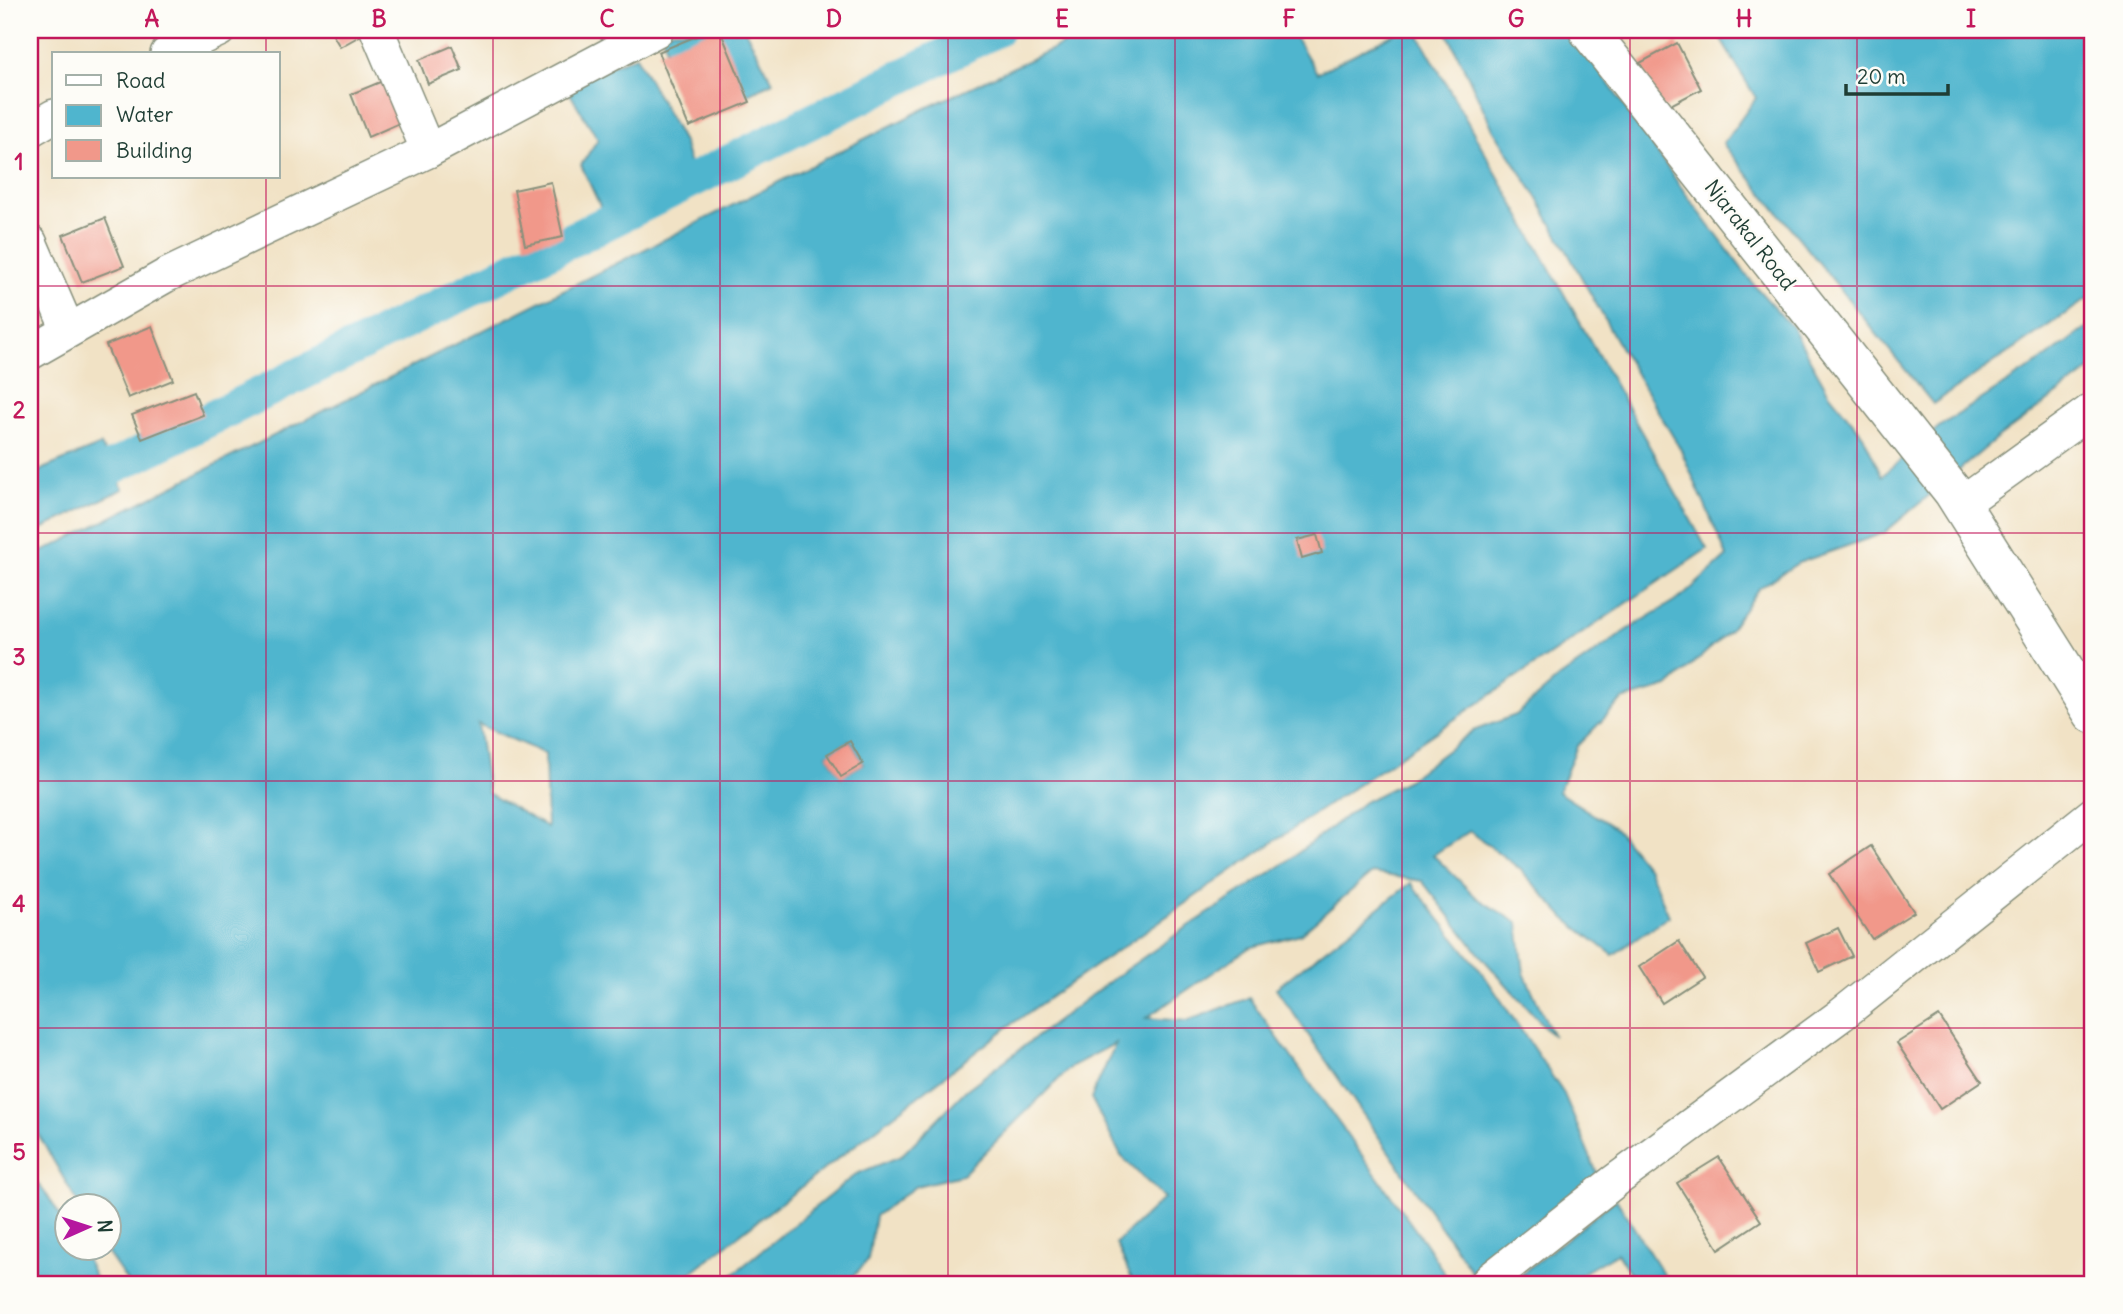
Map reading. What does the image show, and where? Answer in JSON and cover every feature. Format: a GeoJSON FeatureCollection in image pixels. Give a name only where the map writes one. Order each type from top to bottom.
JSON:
{"type":"FeatureCollection","features":[{"type":"Feature","properties":{"kind":"main road","name":"Njarakal Road"},"geometry":{"type":"LineString","coordinates":[[1588,30],[1956,498]]}},
{"type":"Feature","properties":{"kind":"main road"},"geometry":{"type":"LineString","coordinates":[[1956,498],[2093,714]]}},
{"type":"Feature","properties":{"kind":"street"},"geometry":{"type":"LineString","coordinates":[[171,52],[219,30]]}},
{"type":"Feature","properties":{"kind":"street"},"geometry":{"type":"LineString","coordinates":[[377,30],[428,151]]}},
{"type":"Feature","properties":{"kind":"street"},"geometry":{"type":"LineString","coordinates":[[30,353],[165,276],[428,151],[657,30]]}},
{"type":"Feature","properties":{"kind":"street"},"geometry":{"type":"LineString","coordinates":[[30,130],[52,117]]}},
{"type":"Feature","properties":{"kind":"street"},"geometry":{"type":"LineString","coordinates":[[30,242],[68,330]]}},
{"type":"Feature","properties":{"kind":"street"},"geometry":{"type":"LineString","coordinates":[[1956,498],[2093,409]]}},
{"type":"Feature","properties":{"kind":"street"},"geometry":{"type":"LineString","coordinates":[[1486,1284],[1615,1181],[1841,1015],[2093,814]]}},
{"type":"Feature","properties":{"kind":"water"},"geometry":{"type":"Polygon","coordinates":[[[673,30],[745,30],[773,82],[701,117],[672,72],[662,34],[673,30]]]}},
{"type":"Feature","properties":{"kind":"water"},"geometry":{"type":"Polygon","coordinates":[[[1093,30],[1291,30],[1317,73],[1402,30],[1416,30],[1707,549],[1295,827],[1009,1026],[676,1284],[129,1284],[114,1262],[122,1262],[122,1192],[72,1192],[30,1120],[30,558],[924,109],[1093,30]],[[478,724],[488,793],[547,827],[545,754],[478,724]],[[850,741],[827,754],[841,777],[863,764],[850,741]]]}},
{"type":"Feature","properties":{"kind":"water"},"geometry":{"type":"Polygon","coordinates":[[[1446,30],[1571,30],[1688,197],[1755,286],[1792,327],[1829,393],[1863,435],[1882,476],[1940,426],[2047,357],[2093,323],[2093,368],[1995,440],[1884,533],[1798,563],[1758,589],[1729,631],[1668,687],[1622,700],[1577,746],[1558,792],[1616,829],[1649,870],[1669,916],[1613,955],[1566,919],[1520,869],[1470,831],[1433,855],[1477,898],[1518,923],[1524,973],[1553,1036],[1486,962],[1422,881],[1372,873],[1300,934],[1249,948],[1146,1018],[1187,1021],[1249,998],[1427,1246],[1451,1284],[1134,1284],[1116,1243],[1164,1198],[1121,1156],[1091,1098],[1116,1043],[1072,1066],[962,1175],[916,1186],[875,1216],[868,1260],[846,1284],[721,1284],[856,1174],[901,1156],[966,1090],[1118,975],[1285,863],[1364,802],[1408,780],[1473,731],[1516,715],[1560,677],[1629,629],[1683,596],[1727,556],[1681,450],[1538,199],[1492,127],[1446,30]]]}},
{"type":"Feature","properties":{"kind":"water"},"geometry":{"type":"Polygon","coordinates":[[[1715,30],[2093,30],[2093,295],[1933,404],[1723,144],[1756,98],[1715,30]]]}},
{"type":"Feature","properties":{"kind":"water"},"geometry":{"type":"Polygon","coordinates":[[[636,56],[683,142],[694,178],[607,221],[581,165],[598,139],[564,84],[636,56]]]}},
{"type":"Feature","properties":{"kind":"water"},"geometry":{"type":"Polygon","coordinates":[[[101,445],[123,489],[30,535],[30,477],[101,445]]]}},
{"type":"Feature","properties":{"kind":"water"},"geometry":{"type":"Polygon","coordinates":[[[1411,883],[1484,975],[1564,1094],[1599,1178],[1523,1231],[1472,1272],[1276,988],[1411,883]]]}},
{"type":"Feature","properties":{"kind":"water"},"geometry":{"type":"Polygon","coordinates":[[[30,1173],[52,1203],[52,1262],[88,1262],[98,1284],[30,1284],[30,1173]]]}},
{"type":"Feature","properties":{"kind":"water"},"geometry":{"type":"Polygon","coordinates":[[[1616,1199],[1669,1284],[1637,1284],[1617,1253],[1564,1284],[1509,1284],[1616,1199]]]}},
{"type":"Feature","properties":{"kind":"building"},"geometry":{"type":"Polygon","coordinates":[[[330,30],[363,30],[365,33],[340,47],[330,30]]]}},
{"type":"Feature","properties":{"kind":"building"},"geometry":{"type":"Polygon","coordinates":[[[711,30],[720,30],[750,102],[689,127],[658,52],[711,30]]]}},
{"type":"Feature","properties":{"kind":"building"},"geometry":{"type":"Polygon","coordinates":[[[1677,43],[1701,89],[1663,109],[1640,63],[1677,43]]]}},
{"type":"Feature","properties":{"kind":"building"},"geometry":{"type":"Polygon","coordinates":[[[452,46],[462,70],[428,84],[419,60],[452,46]]]}},
{"type":"Feature","properties":{"kind":"building"},"geometry":{"type":"Polygon","coordinates":[[[385,80],[402,122],[368,137],[351,94],[385,80]]]}},
{"type":"Feature","properties":{"kind":"building"},"geometry":{"type":"Polygon","coordinates":[[[551,182],[563,237],[525,245],[514,190],[551,182]]]}},
{"type":"Feature","properties":{"kind":"building"},"geometry":{"type":"Polygon","coordinates":[[[105,218],[124,266],[82,282],[63,235],[105,218]]]}},
{"type":"Feature","properties":{"kind":"building"},"geometry":{"type":"Polygon","coordinates":[[[152,326],[173,380],[128,398],[106,345],[152,326]]]}},
{"type":"Feature","properties":{"kind":"building"},"geometry":{"type":"Polygon","coordinates":[[[194,391],[203,415],[142,439],[132,415],[194,391]]]}},
{"type":"Feature","properties":{"kind":"building"},"geometry":{"type":"Polygon","coordinates":[[[1317,535],[1322,553],[1302,559],[1297,540],[1317,535]]]}},
{"type":"Feature","properties":{"kind":"building"},"geometry":{"type":"Polygon","coordinates":[[[850,741],[863,764],[841,777],[827,754],[850,741]]]}},
{"type":"Feature","properties":{"kind":"building"},"geometry":{"type":"Polygon","coordinates":[[[1871,846],[1914,912],[1872,939],[1829,874],[1871,846]]]}},
{"type":"Feature","properties":{"kind":"building"},"geometry":{"type":"Polygon","coordinates":[[[1838,928],[1852,956],[1819,972],[1806,943],[1838,928]]]}},
{"type":"Feature","properties":{"kind":"building"},"geometry":{"type":"Polygon","coordinates":[[[1679,941],[1702,977],[1662,1003],[1639,967],[1679,941]]]}},
{"type":"Feature","properties":{"kind":"building"},"geometry":{"type":"Polygon","coordinates":[[[1939,1016],[1982,1081],[1940,1109],[1897,1043],[1939,1016]]]}},
{"type":"Feature","properties":{"kind":"building"},"geometry":{"type":"Polygon","coordinates":[[[1719,1157],[1761,1221],[1719,1249],[1677,1183],[1719,1157]]]}},
{"type":"Feature","properties":{"kind":"waterway"},"geometry":{"type":"LineString","coordinates":[[30,508],[996,30]]}}]}
